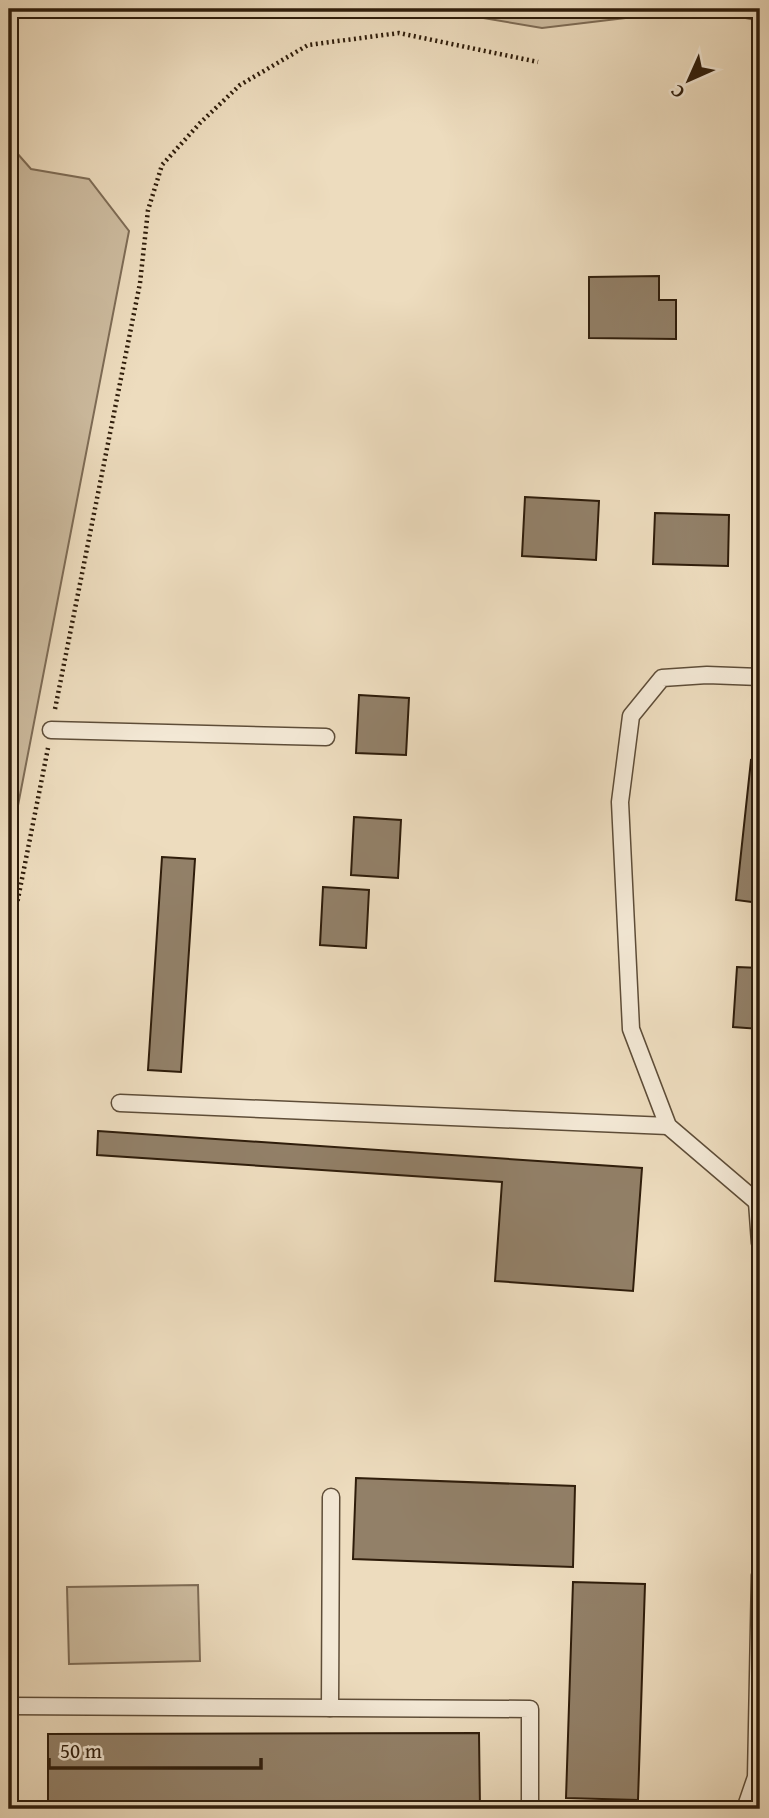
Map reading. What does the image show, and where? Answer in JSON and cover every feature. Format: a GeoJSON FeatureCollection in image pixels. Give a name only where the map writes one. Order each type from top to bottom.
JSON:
{"type":"FeatureCollection","features":[{"type":"Feature","properties":{"kind":"lane"},"geometry":{"type":"LineString","coordinates":[[760,677],[707,675],[662,678],[631,716],[620,802],[631,1029],[668,1126],[759,1196],[760,1243]]}},
{"type":"Feature","properties":{"kind":"lane"},"geometry":{"type":"LineString","coordinates":[[51,730],[326,737]]}},
{"type":"Feature","properties":{"kind":"lane"},"geometry":{"type":"LineString","coordinates":[[120,1103],[668,1126]]}},
{"type":"Feature","properties":{"kind":"lane"},"geometry":{"type":"LineString","coordinates":[[330,1708],[331,1497]]}},
{"type":"Feature","properties":{"kind":"lane"},"geometry":{"type":"LineString","coordinates":[[745,1809],[755,1776],[760,1575]]}},
{"type":"Feature","properties":{"kind":"lane"},"geometry":{"type":"LineString","coordinates":[[9,1706],[530,1709],[530,1809]]}},
{"type":"Feature","properties":{"kind":"path"},"geometry":{"type":"LineString","coordinates":[[9,944],[139,283],[148,210],[162,165],[200,123],[240,85],[308,45],[399,33],[538,62]]}},
{"type":"Feature","properties":{"kind":"shaded area"},"geometry":{"type":"Polygon","coordinates":[[[430,9],[701,9],[542,28],[430,9]]]}},
{"type":"Feature","properties":{"kind":"shaded area"},"geometry":{"type":"Polygon","coordinates":[[[702,9],[760,9],[760,21],[702,9]]]}},
{"type":"Feature","properties":{"kind":"shaded area"},"geometry":{"type":"Polygon","coordinates":[[[9,144],[31,169],[89,179],[129,231],[9,852],[9,144]]]}},
{"type":"Feature","properties":{"kind":"shaded area"},"geometry":{"type":"Polygon","coordinates":[[[198,1585],[200,1661],[69,1664],[67,1587],[198,1585]]]}},
{"type":"Feature","properties":{"kind":"building"},"geometry":{"type":"Polygon","coordinates":[[[659,276],[659,300],[676,300],[676,339],[589,338],[589,277],[659,276]]]}},
{"type":"Feature","properties":{"kind":"building"},"geometry":{"type":"Polygon","coordinates":[[[525,497],[599,501],[596,560],[522,556],[525,497]]]}},
{"type":"Feature","properties":{"kind":"building"},"geometry":{"type":"Polygon","coordinates":[[[655,513],[729,515],[728,566],[653,564],[655,513]]]}},
{"type":"Feature","properties":{"kind":"building"},"geometry":{"type":"Polygon","coordinates":[[[359,695],[409,698],[406,755],[356,753],[359,695]]]}},
{"type":"Feature","properties":{"kind":"building"},"geometry":{"type":"Polygon","coordinates":[[[751,760],[760,762],[760,903],[736,900],[751,760]]]}},
{"type":"Feature","properties":{"kind":"building"},"geometry":{"type":"Polygon","coordinates":[[[354,817],[401,820],[398,878],[351,875],[354,817]]]}},
{"type":"Feature","properties":{"kind":"building"},"geometry":{"type":"Polygon","coordinates":[[[162,857],[195,859],[181,1072],[148,1070],[162,857]]]}},
{"type":"Feature","properties":{"kind":"building"},"geometry":{"type":"Polygon","coordinates":[[[323,887],[369,890],[366,948],[320,945],[323,887]]]}},
{"type":"Feature","properties":{"kind":"building"},"geometry":{"type":"Polygon","coordinates":[[[737,967],[760,968],[760,1029],[733,1027],[737,967]]]}},
{"type":"Feature","properties":{"kind":"building"},"geometry":{"type":"Polygon","coordinates":[[[98,1131],[642,1168],[633,1291],[495,1281],[502,1182],[97,1155],[98,1131]]]}},
{"type":"Feature","properties":{"kind":"building"},"geometry":{"type":"Polygon","coordinates":[[[356,1478],[575,1486],[573,1567],[353,1559],[356,1478]]]}},
{"type":"Feature","properties":{"kind":"building"},"geometry":{"type":"Polygon","coordinates":[[[573,1582],[645,1584],[638,1800],[566,1798],[573,1582]]]}},
{"type":"Feature","properties":{"kind":"building"},"geometry":{"type":"Polygon","coordinates":[[[479,1733],[480,1809],[48,1809],[48,1734],[479,1733]]]}}]}
